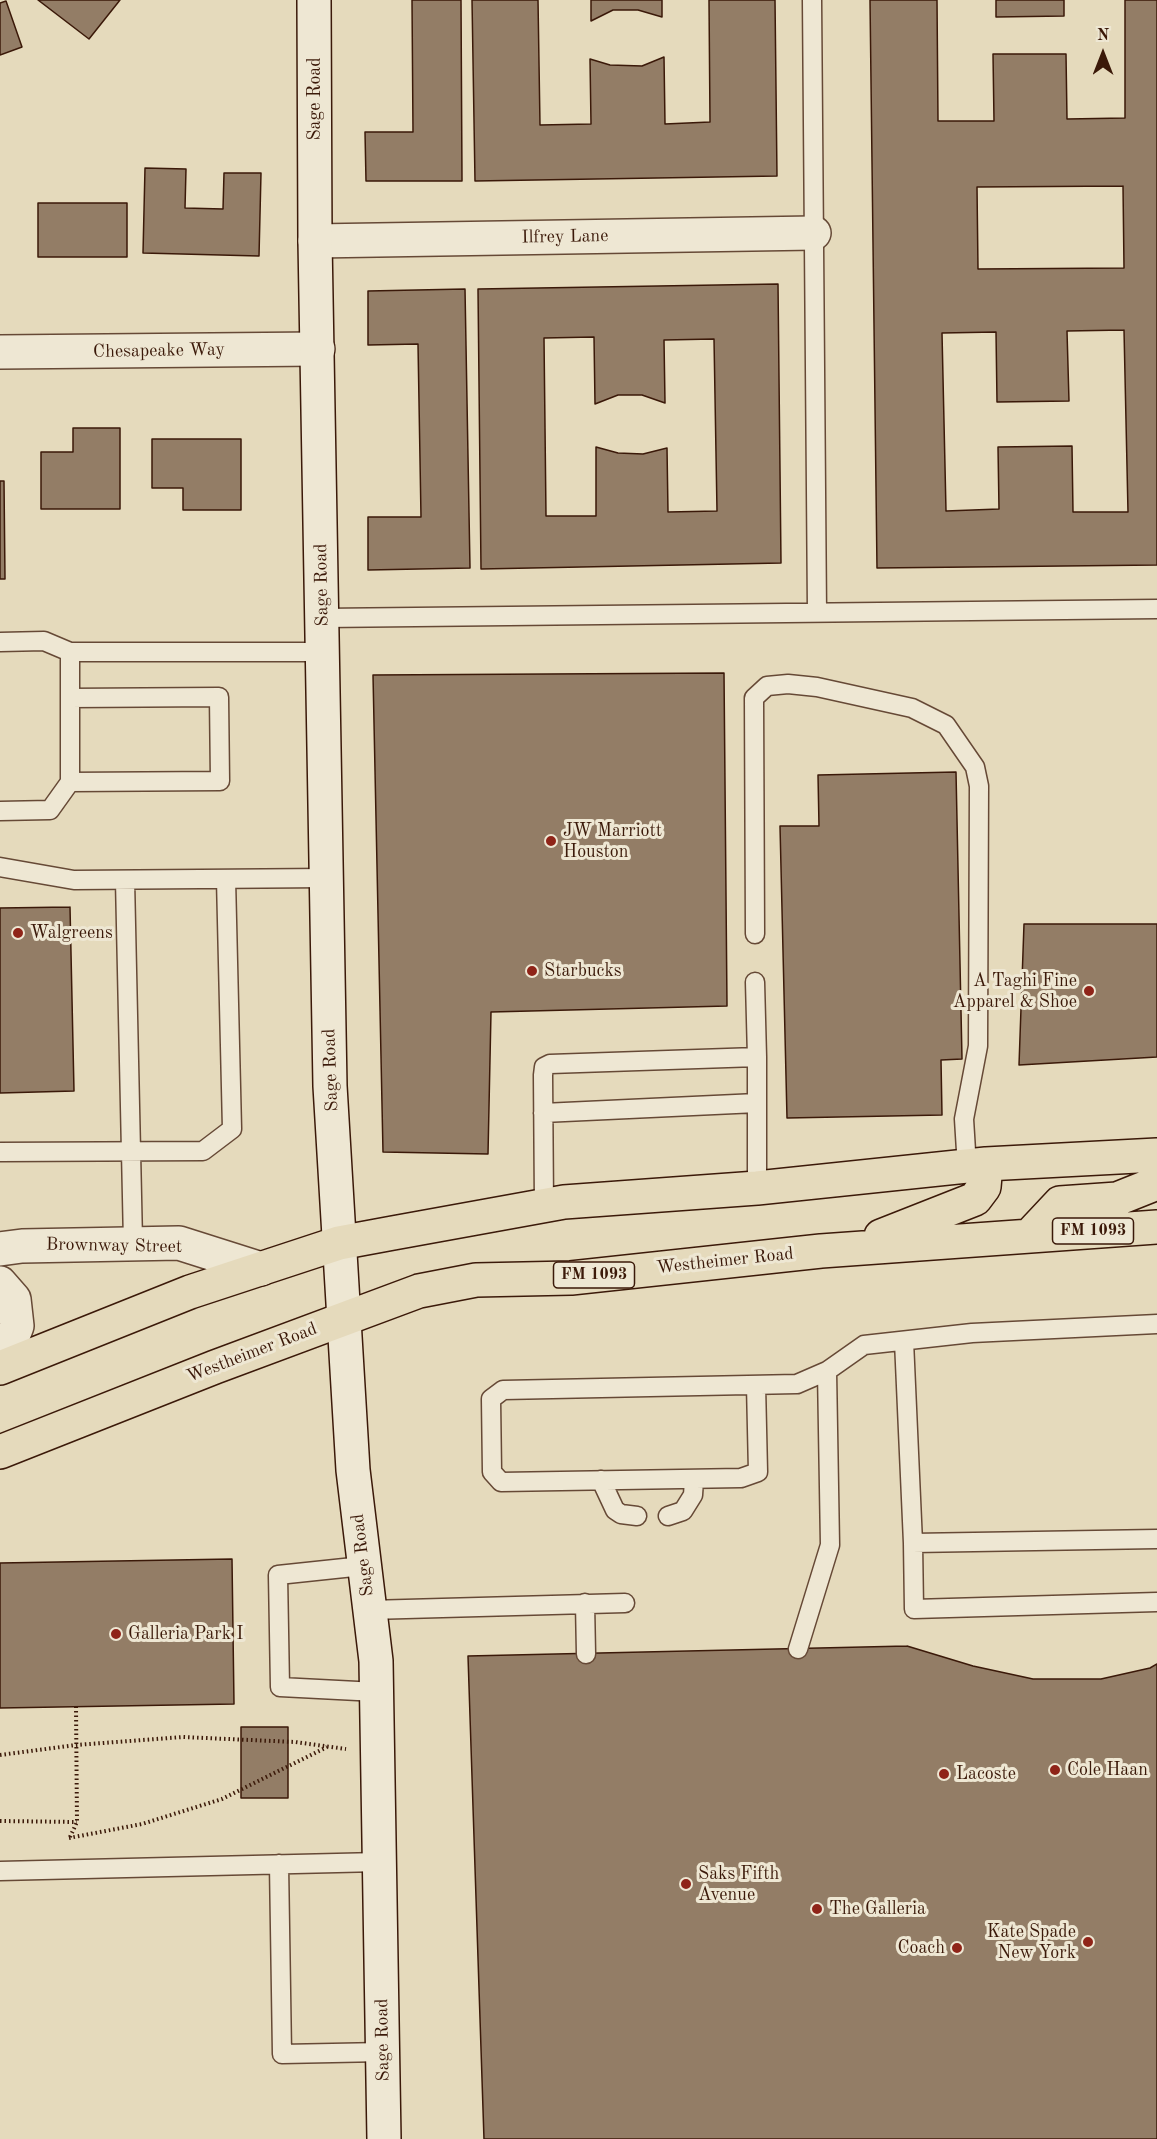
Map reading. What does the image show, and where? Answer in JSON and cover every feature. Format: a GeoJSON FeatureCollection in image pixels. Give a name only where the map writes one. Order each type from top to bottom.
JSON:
{"type":"FeatureCollection","features":[{"type":"Feature","properties":{"kind":"main road","name":"Sage Road"},"geometry":{"type":"LineString","coordinates":[[314,0],[315,241],[330,1086],[353,1470],[376,1660],[384,2139]]}},
{"type":"Feature","properties":{"kind":"main road","name":"Ilfrey Lane"},"geometry":{"type":"LineString","coordinates":[[315,241],[814,233]]}},
{"type":"Feature","properties":{"kind":"main road","name":"Chesapeake Way"},"geometry":{"type":"LineString","coordinates":[[0,352],[318,349]]}},
{"type":"Feature","properties":{"kind":"main road"},"geometry":{"type":"LineString","coordinates":[[1,1367],[190,1292],[339,1243],[564,1202],[757,1188],[976,1165],[1157,1155]]}},
{"type":"Feature","properties":{"kind":"main road"},"geometry":{"type":"LineString","coordinates":[[848,1248],[975,1199],[983,1192],[976,1165]]}},
{"type":"Feature","properties":{"kind":"main road"},"geometry":{"type":"LineString","coordinates":[[1030,1235],[1060,1203],[1117,1199],[1157,1183]]}},
{"type":"Feature","properties":{"kind":"main road","name":"Westheimer Road"},"geometry":{"type":"LineString","coordinates":[[0,1452],[344,1317],[419,1291],[476,1280],[571,1278],[848,1248],[1157,1227]]}},
{"type":"Feature","properties":{"kind":"main road","name":"Brownway Street"},"geometry":{"type":"LineString","coordinates":[[0,1249],[22,1246],[133,1242],[179,1243],[261,1269]]}},
{"type":"Feature","properties":{"kind":"main road"},"geometry":{"type":"LineString","coordinates":[[0,1283],[14,1299],[17,1326],[1,1367]]}},
{"type":"Feature","properties":{"kind":"lane"},"geometry":{"type":"LineString","coordinates":[[812,0],[817,612]]}},
{"type":"Feature","properties":{"kind":"lane"},"geometry":{"type":"LineString","coordinates":[[322,618],[1157,609]]}},
{"type":"Feature","properties":{"kind":"lane"},"geometry":{"type":"LineString","coordinates":[[0,642],[44,641],[70,652],[323,652]]}},
{"type":"Feature","properties":{"kind":"lane"},"geometry":{"type":"LineString","coordinates":[[0,811],[50,810],[70,782],[70,652]]}},
{"type":"Feature","properties":{"kind":"lane"},"geometry":{"type":"LineString","coordinates":[[755,934],[754,698],[767,686],[788,684],[817,687],[912,708],[946,725],[975,767],[979,786],[978,1046],[964,1119],[976,1165]]}},
{"type":"Feature","properties":{"kind":"lane"},"geometry":{"type":"LineString","coordinates":[[70,698],[219,697],[219,781],[70,782]]}},
{"type":"Feature","properties":{"kind":"lane"},"geometry":{"type":"LineString","coordinates":[[0,867],[74,880],[327,878]]}},
{"type":"Feature","properties":{"kind":"lane"},"geometry":{"type":"LineString","coordinates":[[0,1152],[203,1151],[232,1129],[226,879]]}},
{"type":"Feature","properties":{"kind":"lane"},"geometry":{"type":"LineString","coordinates":[[125,880],[133,1242]]}},
{"type":"Feature","properties":{"kind":"lane"},"geometry":{"type":"LineString","coordinates":[[755,982],[757,1188]]}},
{"type":"Feature","properties":{"kind":"lane"},"geometry":{"type":"LineString","coordinates":[[544,1206],[544,1067],[549,1064],[757,1057]]}},
{"type":"Feature","properties":{"kind":"lane"},"geometry":{"type":"LineString","coordinates":[[543,1113],[757,1103]]}},
{"type":"Feature","properties":{"kind":"lane"},"geometry":{"type":"LineString","coordinates":[[756,1385],[758,1472],[741,1478],[501,1482],[492,1472],[491,1399],[503,1390],[797,1384],[827,1371],[864,1345],[972,1333],[1157,1324]]}},
{"type":"Feature","properties":{"kind":"lane"},"geometry":{"type":"LineString","coordinates":[[904,1341],[914,1609],[1157,1602]]}},
{"type":"Feature","properties":{"kind":"lane"},"geometry":{"type":"LineString","coordinates":[[798,1649],[830,1545],[827,1371]]}},
{"type":"Feature","properties":{"kind":"lane"},"geometry":{"type":"LineString","coordinates":[[601,1480],[615,1510],[621,1514],[638,1516]]}},
{"type":"Feature","properties":{"kind":"lane"},"geometry":{"type":"LineString","coordinates":[[668,1516],[683,1511],[693,1495],[694,1480]]}},
{"type":"Feature","properties":{"kind":"lane"},"geometry":{"type":"LineString","coordinates":[[913,1542],[1157,1539]]}},
{"type":"Feature","properties":{"kind":"lane"},"geometry":{"type":"LineString","coordinates":[[363,1566],[278,1575],[280,1687],[376,1692]]}},
{"type":"Feature","properties":{"kind":"lane"},"geometry":{"type":"LineString","coordinates":[[585,1603],[586,1654]]}},
{"type":"Feature","properties":{"kind":"lane"},"geometry":{"type":"LineString","coordinates":[[369,1610],[625,1603]]}},
{"type":"Feature","properties":{"kind":"lane"},"geometry":{"type":"LineString","coordinates":[[0,1871],[379,1862]]}},
{"type":"Feature","properties":{"kind":"lane"},"geometry":{"type":"LineString","coordinates":[[279,1864],[282,2054],[383,2052]]}},
{"type":"Feature","properties":{"kind":"path"},"geometry":{"type":"LineString","coordinates":[[66,1869],[65,1846],[77,1822],[76,1707]]}},
{"type":"Feature","properties":{"kind":"path"},"geometry":{"type":"LineString","coordinates":[[0,1755],[76,1745],[183,1737],[295,1742],[377,1752]]}},
{"type":"Feature","properties":{"kind":"path"},"geometry":{"type":"LineString","coordinates":[[69,1838],[142,1824],[222,1799],[328,1747]]}},
{"type":"Feature","properties":{"kind":"path"},"geometry":{"type":"LineString","coordinates":[[0,1821],[77,1822]]}},
{"type":"Feature","properties":{"kind":"building"},"geometry":{"type":"Polygon","coordinates":[[[38,0],[120,0],[89,39],[38,0]]]}},
{"type":"Feature","properties":{"kind":"building"},"geometry":{"type":"Polygon","coordinates":[[[412,0],[461,0],[462,181],[366,181],[365,132],[413,132],[412,0]]]}},
{"type":"Feature","properties":{"kind":"building"},"geometry":{"type":"Polygon","coordinates":[[[472,0],[538,0],[540,125],[591,124],[590,59],[610,65],[642,66],[664,57],[665,124],[710,122],[709,0],[775,0],[777,176],[475,181],[472,0]]]}},
{"type":"Feature","properties":{"kind":"building"},"geometry":{"type":"Polygon","coordinates":[[[591,0],[662,0],[662,17],[638,10],[613,10],[591,21],[591,0]]]}},
{"type":"Feature","properties":{"kind":"building"},"geometry":{"type":"Polygon","coordinates":[[[870,0],[937,0],[938,121],[994,121],[993,54],[1066,54],[1067,119],[1125,118],[1125,0],[1157,0],[1157,565],[877,568],[870,0]],[[1123,186],[977,187],[978,269],[1124,268],[1123,186]],[[1124,330],[1067,331],[1069,401],[997,402],[996,332],[942,333],[946,511],[999,509],[998,447],[1072,446],[1073,512],[1128,512],[1124,330]]]}},
{"type":"Feature","properties":{"kind":"building"},"geometry":{"type":"Polygon","coordinates":[[[996,0],[1064,0],[1064,16],[996,17],[996,0]]]}},
{"type":"Feature","properties":{"kind":"building"},"geometry":{"type":"Polygon","coordinates":[[[6,1],[22,47],[0,55],[0,3],[6,1]]]}},
{"type":"Feature","properties":{"kind":"building"},"geometry":{"type":"Polygon","coordinates":[[[145,168],[186,169],[185,208],[223,209],[224,173],[261,173],[259,256],[143,253],[145,168]]]}},
{"type":"Feature","properties":{"kind":"building"},"geometry":{"type":"Polygon","coordinates":[[[38,203],[127,203],[127,257],[38,257],[38,203]]]}},
{"type":"Feature","properties":{"kind":"building"},"geometry":{"type":"Polygon","coordinates":[[[778,284],[781,563],[481,569],[478,289],[778,284]],[[594,337],[544,338],[546,516],[596,516],[596,447],[618,453],[643,454],[667,448],[668,512],[717,511],[714,339],[664,340],[665,403],[642,395],[618,395],[595,404],[594,337]]]}},
{"type":"Feature","properties":{"kind":"building"},"geometry":{"type":"Polygon","coordinates":[[[465,289],[470,568],[368,570],[368,517],[421,517],[418,344],[368,345],[368,291],[465,289]]]}},
{"type":"Feature","properties":{"kind":"building"},"geometry":{"type":"Polygon","coordinates":[[[73,428],[120,428],[120,509],[41,509],[41,452],[73,452],[73,428]]]}},
{"type":"Feature","properties":{"kind":"building"},"geometry":{"type":"Polygon","coordinates":[[[152,439],[241,439],[241,510],[183,510],[183,488],[152,488],[152,439]]]}},
{"type":"Feature","properties":{"kind":"building"},"geometry":{"type":"Polygon","coordinates":[[[0,481],[4,481],[5,579],[0,579],[0,481]]]}},
{"type":"Feature","properties":{"kind":"building","name":"JW Marriott Houston"},"geometry":{"type":"Polygon","coordinates":[[[724,673],[727,1006],[491,1012],[488,1154],[383,1152],[373,675],[724,673]]]}},
{"type":"Feature","properties":{"kind":"building"},"geometry":{"type":"Polygon","coordinates":[[[956,772],[962,1059],[941,1060],[942,1115],[787,1118],[780,826],[819,826],[818,775],[956,772]]]}},
{"type":"Feature","properties":{"kind":"building","name":"Walgreens"},"geometry":{"type":"Polygon","coordinates":[[[70,907],[74,1091],[0,1093],[0,908],[70,907]]]}},
{"type":"Feature","properties":{"kind":"building","name":"A Taghi Fine Apparel & Shoe"},"geometry":{"type":"Polygon","coordinates":[[[1024,924],[1157,924],[1157,1057],[1019,1065],[1024,924]]]}},
{"type":"Feature","properties":{"kind":"building","name":"Galleria Park I"},"geometry":{"type":"Polygon","coordinates":[[[232,1559],[234,1704],[0,1708],[0,1563],[232,1559]]]}},
{"type":"Feature","properties":{"kind":"building","name":"The Galleria"},"geometry":{"type":"Polygon","coordinates":[[[907,1646],[973,1666],[1033,1679],[1101,1679],[1150,1668],[1157,1664],[1157,2139],[484,2139],[468,1656],[907,1646]]]}},
{"type":"Feature","properties":{"kind":"building"},"geometry":{"type":"Polygon","coordinates":[[[241,1727],[288,1727],[288,1798],[241,1798],[241,1727]]]}},
{"type":"Feature","properties":{"kind":"place","name":"JW Marriott Houston"},"geometry":{"type":"Point","coordinates":[551,841]}},
{"type":"Feature","properties":{"kind":"place","name":"Walgreens"},"geometry":{"type":"Point","coordinates":[18,933]}},
{"type":"Feature","properties":{"kind":"place","name":"Starbucks"},"geometry":{"type":"Point","coordinates":[532,971]}},
{"type":"Feature","properties":{"kind":"place","name":"A Taghi Fine Apparel & Shoe"},"geometry":{"type":"Point","coordinates":[1089,991]}},
{"type":"Feature","properties":{"kind":"place","name":"Galleria Park I"},"geometry":{"type":"Point","coordinates":[116,1634]}},
{"type":"Feature","properties":{"kind":"place","name":"Cole Haan"},"geometry":{"type":"Point","coordinates":[1055,1770]}},
{"type":"Feature","properties":{"kind":"place","name":"Lacoste"},"geometry":{"type":"Point","coordinates":[944,1774]}},
{"type":"Feature","properties":{"kind":"place","name":"Saks Fifth Avenue"},"geometry":{"type":"Point","coordinates":[686,1884]}},
{"type":"Feature","properties":{"kind":"place","name":"The Galleria"},"geometry":{"type":"Point","coordinates":[817,1909]}},
{"type":"Feature","properties":{"kind":"place","name":"Kate Spade New York"},"geometry":{"type":"Point","coordinates":[1088,1942]}},
{"type":"Feature","properties":{"kind":"place","name":"Coach"},"geometry":{"type":"Point","coordinates":[957,1948]}}]}
